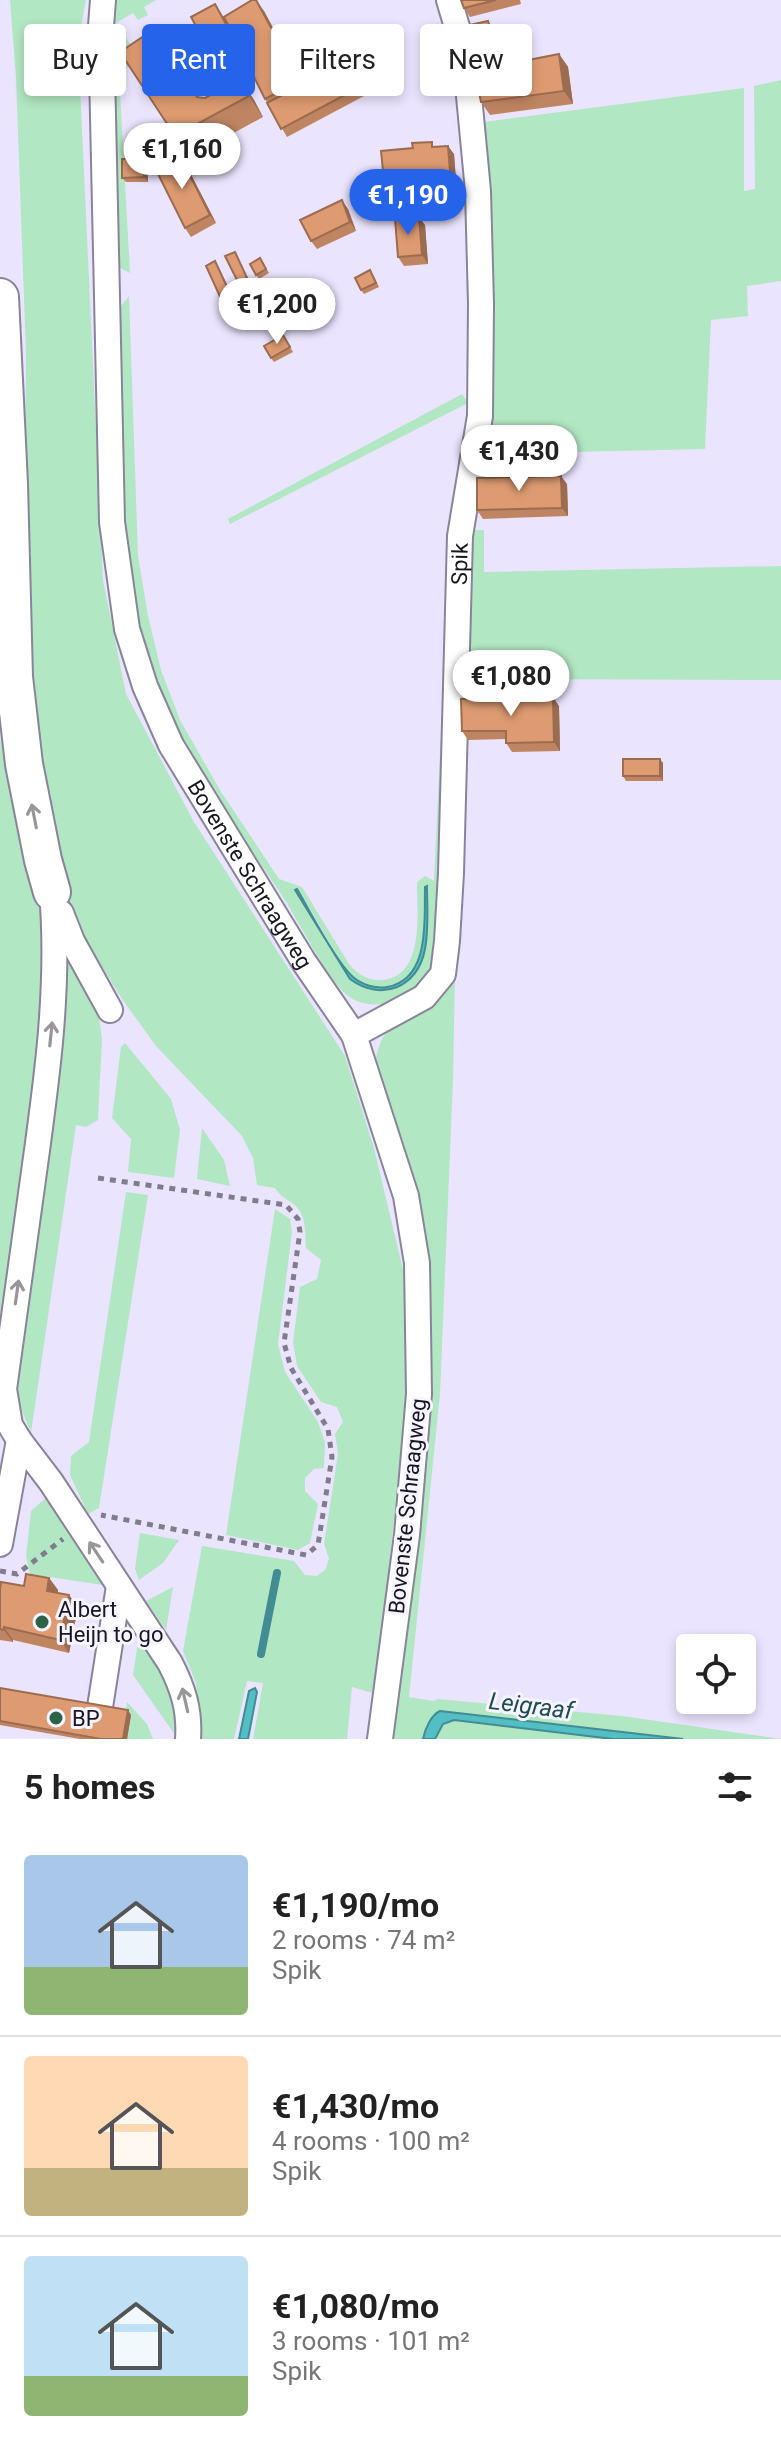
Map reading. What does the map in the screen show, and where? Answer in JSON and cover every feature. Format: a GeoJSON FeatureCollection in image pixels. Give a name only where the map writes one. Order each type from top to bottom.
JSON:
{"type":"FeatureCollection","features":[{"type":"Feature","properties":{"kind":"highway"},"geometry":{"type":"LineString","coordinates":[[0,297],[14,677],[24,764],[52,892]]}},
{"type":"Feature","properties":{"kind":"street","name":"Bovenste Schraagweg"},"geometry":{"type":"LineString","coordinates":[[103,0],[101,26],[112,522],[127,629],[145,686],[171,745],[304,962],[354,1035],[406,1196],[417,1263],[419,1394],[407,1535],[380,1739]]}},
{"type":"Feature","properties":{"kind":"street","name":"Spik"},"geometry":{"type":"LineString","coordinates":[[354,1035],[424,997],[443,974],[447,941],[460,536],[480,416],[481,304],[478,191],[465,54],[449,0]]}},
{"type":"Feature","properties":{"kind":"street"},"geometry":{"type":"LineString","coordinates":[[52,892],[72,941],[110,1010]]}},
{"type":"Feature","properties":{"kind":"street"},"geometry":{"type":"LineString","coordinates":[[52,892],[56,949],[53,1010],[41,1123],[4,1389],[10,1425],[19,1440],[51,1482],[170,1663],[182,1687],[187,1707],[188,1739]]}},
{"type":"Feature","properties":{"kind":"street"},"geometry":{"type":"LineString","coordinates":[[0,1544],[19,1440]]}},
{"type":"Feature","properties":{"kind":"street"},"geometry":{"type":"LineString","coordinates":[[95,1739],[119,1586]]}},
{"type":"Feature","properties":{"kind":"path"},"geometry":{"type":"LineString","coordinates":[[0,1571],[17,1574],[100,1515],[306,1555],[318,1545],[332,1457],[328,1429],[291,1368],[284,1343],[300,1232],[298,1219],[286,1205],[98,1178]]}},
{"type":"Feature","properties":{"kind":"shaded area"},"geometry":{"type":"Polygon","coordinates":[[[10,0],[86,0],[82,24],[24,24],[24,96],[80,96],[103,580],[126,694],[194,822],[345,1056],[374,1148],[405,1278],[409,1377],[376,1694],[352,1687],[347,1739],[253,1739],[263,1683],[247,1681],[234,1739],[202,1739],[196,1683],[183,1651],[202,1546],[294,1561],[305,1575],[317,1576],[325,1570],[329,1559],[324,1544],[338,1454],[335,1434],[343,1422],[337,1407],[321,1402],[297,1366],[293,1342],[300,1287],[317,1279],[321,1260],[306,1248],[305,1228],[299,1210],[275,1188],[257,1185],[253,1158],[242,1136],[156,1046],[122,999],[77,926],[54,857],[24,651],[26,354],[16,77],[10,0]]]}},
{"type":"Feature","properties":{"kind":"shaded area"},"geometry":{"type":"Polygon","coordinates":[[[116,0],[156,0],[144,7],[148,15],[138,20],[133,13],[113,24],[116,0]]]}},
{"type":"Feature","properties":{"kind":"shaded area"},"geometry":{"type":"Polygon","coordinates":[[[126,38],[132,47],[142,53],[142,57],[126,69],[126,38]]]}},
{"type":"Feature","properties":{"kind":"shaded area"},"geometry":{"type":"Polygon","coordinates":[[[781,80],[781,281],[747,286],[748,316],[711,320],[705,449],[485,454],[484,468],[477,469],[472,96],[479,96],[484,122],[744,88],[744,191],[755,189],[754,86],[781,80]]]}},
{"type":"Feature","properties":{"kind":"shaded area"},"geometry":{"type":"Polygon","coordinates":[[[109,96],[120,96],[130,273],[116,266],[109,96]]]}},
{"type":"Feature","properties":{"kind":"shaded area"},"geometry":{"type":"Polygon","coordinates":[[[129,296],[138,556],[161,670],[180,720],[220,790],[279,879],[302,887],[349,964],[359,974],[372,979],[396,976],[406,968],[416,941],[417,882],[425,876],[434,881],[449,561],[458,465],[468,403],[230,524],[228,519],[462,394],[467,401],[469,398],[472,407],[438,958],[433,972],[421,988],[402,999],[367,1004],[356,1001],[340,988],[202,775],[165,706],[150,669],[140,631],[127,553],[121,472],[117,311],[129,296]],[[427,886],[421,953],[409,975],[383,988],[396,987],[409,980],[417,968],[422,953],[425,936],[427,886]],[[295,890],[350,979],[360,984],[374,987],[364,984],[350,973],[295,890]]]}},
{"type":"Feature","properties":{"kind":"shaded area"},"geometry":{"type":"Polygon","coordinates":[[[467,530],[484,530],[484,572],[781,566],[781,680],[476,679],[475,684],[467,684],[467,530]]]}},
{"type":"Feature","properties":{"kind":"shaded area"},"geometry":{"type":"Polygon","coordinates":[[[2,720],[40,907],[46,963],[37,1070],[0,1369],[0,750],[2,720]]]}},
{"type":"Feature","properties":{"kind":"shaded area"},"geometry":{"type":"Polygon","coordinates":[[[457,868],[453,1080],[440,1394],[409,1697],[622,1716],[781,1739],[683,1739],[436,1713],[423,1739],[393,1739],[425,1452],[430,1378],[376,1057],[389,1028],[428,998],[457,868]]]}},
{"type":"Feature","properties":{"kind":"shaded area"},"geometry":{"type":"Polygon","coordinates":[[[427,886],[427,933],[421,962],[406,982],[386,990],[374,990],[350,979],[295,890],[346,970],[361,982],[374,987],[387,987],[401,982],[418,960],[424,931],[427,886]]]}},
{"type":"Feature","properties":{"kind":"shaded area"},"geometry":{"type":"Polygon","coordinates":[[[67,957],[99,1017],[102,1039],[98,1120],[86,1127],[76,1125],[31,1433],[18,1401],[18,1376],[33,1241],[65,1032],[67,957]]]}},
{"type":"Feature","properties":{"kind":"shaded area"},"geometry":{"type":"Polygon","coordinates":[[[125,1043],[171,1099],[180,1130],[174,1178],[128,1172],[131,1139],[112,1118],[121,1047],[125,1043]]]}},
{"type":"Feature","properties":{"kind":"shaded area"},"geometry":{"type":"Polygon","coordinates":[[[202,1128],[224,1160],[230,1186],[197,1179],[202,1128]]]}},
{"type":"Feature","properties":{"kind":"shaded area"},"geometry":{"type":"Polygon","coordinates":[[[126,1192],[148,1195],[99,1508],[88,1514],[70,1475],[71,1456],[89,1442],[126,1192]]]}},
{"type":"Feature","properties":{"kind":"shaded area"},"geometry":{"type":"Polygon","coordinates":[[[275,1209],[290,1219],[292,1232],[278,1344],[285,1372],[318,1422],[325,1442],[324,1468],[314,1469],[305,1478],[305,1491],[318,1504],[310,1543],[298,1550],[226,1535],[275,1209]]]}},
{"type":"Feature","properties":{"kind":"shaded area"},"geometry":{"type":"Polygon","coordinates":[[[47,1497],[103,1585],[30,1574],[26,1556],[31,1511],[47,1497]]]}},
{"type":"Feature","properties":{"kind":"shaded area"},"geometry":{"type":"Polygon","coordinates":[[[140,1533],[179,1540],[163,1563],[139,1580],[135,1569],[140,1533]]]}},
{"type":"Feature","properties":{"kind":"shaded area"},"geometry":{"type":"Polygon","coordinates":[[[173,1587],[166,1630],[146,1601],[173,1587]]]}},
{"type":"Feature","properties":{"kind":"shaded area"},"geometry":{"type":"Polygon","coordinates":[[[139,1636],[163,1671],[176,1700],[178,1739],[133,1675],[139,1636]]]}},
{"type":"Feature","properties":{"kind":"shaded area"},"geometry":{"type":"Polygon","coordinates":[[[255,1688],[257,1692],[248,1739],[239,1739],[249,1691],[255,1688]]]}},
{"type":"Feature","properties":{"kind":"shaded area"},"geometry":{"type":"Polygon","coordinates":[[[127,1702],[147,1724],[153,1739],[121,1739],[127,1702]]]}},
{"type":"Feature","properties":{"kind":"shaded area"},"geometry":{"type":"Polygon","coordinates":[[[440,1711],[683,1739],[613,1739],[454,1720],[443,1724],[435,1739],[423,1739],[429,1723],[440,1711]]]}},
{"type":"Feature","properties":{"kind":"shaded area"},"geometry":{"type":"Polygon","coordinates":[[[449,1720],[613,1739],[435,1739],[437,1732],[449,1720]]]}},
{"type":"Feature","properties":{"kind":"building"},"geometry":{"type":"Polygon","coordinates":[[[256,0],[271,28],[271,96],[265,99],[255,79],[255,24],[228,24],[224,17],[256,0]]]}},
{"type":"Feature","properties":{"kind":"building"},"geometry":{"type":"Polygon","coordinates":[[[461,0],[496,0],[464,8],[461,0]]]}},
{"type":"Feature","properties":{"kind":"building"},"geometry":{"type":"Polygon","coordinates":[[[215,4],[226,24],[195,24],[191,17],[215,4]]]}},
{"type":"Feature","properties":{"kind":"building"},"geometry":{"type":"Polygon","coordinates":[[[142,37],[142,86],[126,61],[126,48],[142,37]]]}},
{"type":"Feature","properties":{"kind":"building"},"geometry":{"type":"Polygon","coordinates":[[[559,54],[564,91],[532,95],[532,59],[559,54]]]}},
{"type":"Feature","properties":{"kind":"building"},"geometry":{"type":"Polygon","coordinates":[[[149,96],[249,96],[175,136],[149,96]]]}},
{"type":"Feature","properties":{"kind":"building"},"geometry":{"type":"Polygon","coordinates":[[[280,96],[343,96],[281,129],[267,103],[280,96]]]}},
{"type":"Feature","properties":{"kind":"building"},"geometry":{"type":"Polygon","coordinates":[[[480,96],[526,96],[481,102],[480,96]]]}},
{"type":"Feature","properties":{"kind":"building"},"geometry":{"type":"Polygon","coordinates":[[[432,142],[432,147],[448,146],[452,198],[417,201],[416,189],[393,191],[391,170],[383,171],[381,151],[413,148],[412,143],[432,142]]]}},
{"type":"Feature","properties":{"kind":"building"},"geometry":{"type":"Polygon","coordinates":[[[179,154],[210,215],[185,228],[154,166],[179,154]]]}},
{"type":"Feature","properties":{"kind":"building"},"geometry":{"type":"Polygon","coordinates":[[[122,159],[144,159],[144,177],[122,178],[122,159]]]}},
{"type":"Feature","properties":{"kind":"building"},"geometry":{"type":"Polygon","coordinates":[[[342,200],[350,222],[311,241],[300,220],[342,200]]]}},
{"type":"Feature","properties":{"kind":"building"},"geometry":{"type":"Polygon","coordinates":[[[419,217],[422,255],[398,257],[395,218],[419,217]]]}},
{"type":"Feature","properties":{"kind":"building"},"geometry":{"type":"Polygon","coordinates":[[[235,252],[249,288],[222,301],[206,266],[215,261],[227,287],[238,282],[225,256],[235,252]]]}},
{"type":"Feature","properties":{"kind":"building"},"geometry":{"type":"Polygon","coordinates":[[[260,258],[266,269],[256,275],[250,264],[260,258]]]}},
{"type":"Feature","properties":{"kind":"building"},"geometry":{"type":"Polygon","coordinates":[[[370,270],[376,283],[361,290],[355,278],[370,270]]]}},
{"type":"Feature","properties":{"kind":"building"},"geometry":{"type":"Polygon","coordinates":[[[283,335],[290,347],[271,358],[264,346],[283,335]]]}},
{"type":"Feature","properties":{"kind":"building"},"geometry":{"type":"Polygon","coordinates":[[[561,476],[562,508],[477,510],[477,478],[561,476]]]}},
{"type":"Feature","properties":{"kind":"building"},"geometry":{"type":"Polygon","coordinates":[[[553,697],[554,742],[506,743],[506,731],[462,731],[461,699],[553,697]]]}},
{"type":"Feature","properties":{"kind":"building"},"geometry":{"type":"Polygon","coordinates":[[[623,759],[660,759],[660,776],[623,776],[623,759]]]}},
{"type":"Feature","properties":{"kind":"building"},"geometry":{"type":"Polygon","coordinates":[[[26,1574],[49,1578],[47,1591],[69,1595],[60,1640],[4,1627],[4,1630],[0,1629],[1,1582],[24,1586],[26,1574]]]}},
{"type":"Feature","properties":{"kind":"building"},"geometry":{"type":"Polygon","coordinates":[[[0,1688],[128,1710],[123,1739],[101,1739],[0,1721],[0,1688]]]}},
{"type":"Feature","properties":{"kind":"waterway"},"geometry":{"type":"LineString","coordinates":[[261,1654],[277,1573]]}},
{"type":"Feature","properties":{"kind":"place","name":"Albert Heijn to go"},"geometry":{"type":"Point","coordinates":[42,1622]}},
{"type":"Feature","properties":{"kind":"place","name":"BP"},"geometry":{"type":"Point","coordinates":[56,1718]}},
{"type":"Feature","properties":{"kind":"water label","name":"Leigraaf"},"geometry":{"type":"Point","coordinates":[531,1706]}}]}
